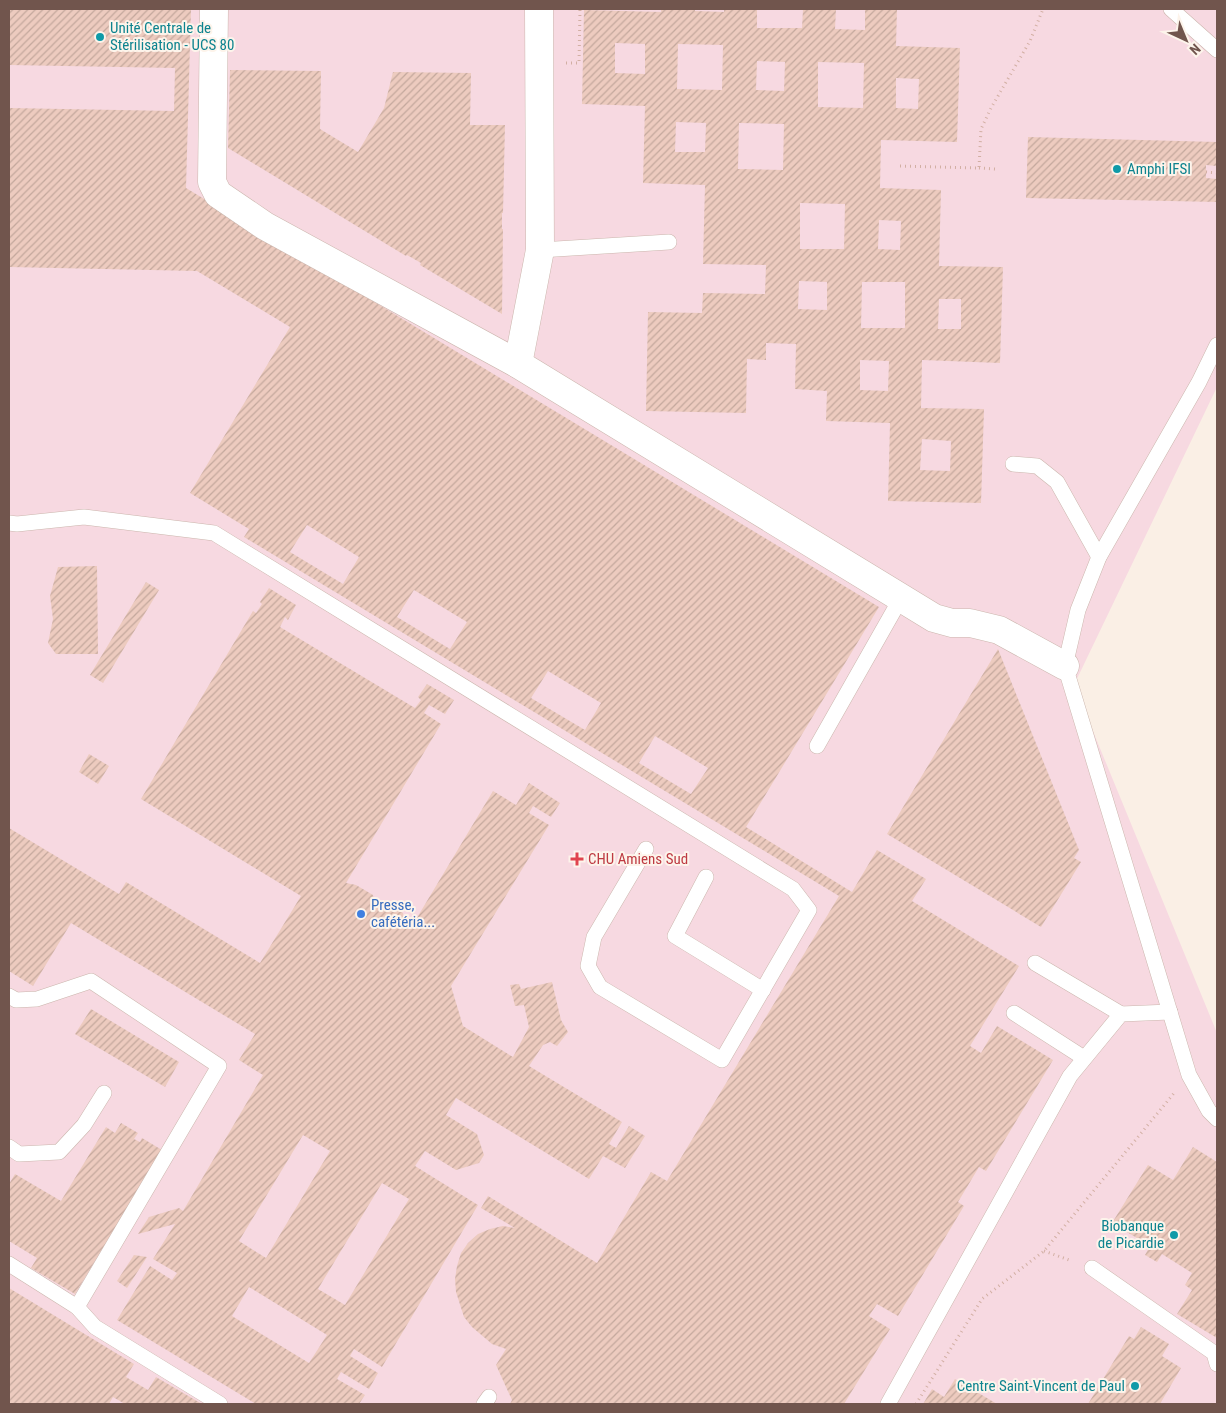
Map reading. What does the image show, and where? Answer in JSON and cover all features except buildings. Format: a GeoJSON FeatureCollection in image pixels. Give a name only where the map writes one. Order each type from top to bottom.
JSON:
{"type":"FeatureCollection","features":[{"type":"Feature","properties":{"kind":"street"},"geometry":{"type":"LineString","coordinates":[[214,9],[212,182],[218,194],[266,226],[518,364],[934,618],[952,623],[970,624],[999,630],[1065,666]]}},
{"type":"Feature","properties":{"kind":"street"},"geometry":{"type":"LineString","coordinates":[[518,364],[540,250],[539,9]]}},
{"type":"Feature","properties":{"kind":"lane"},"geometry":{"type":"LineString","coordinates":[[1171,9],[1217,48]]}},
{"type":"Feature","properties":{"kind":"lane"},"geometry":{"type":"LineString","coordinates":[[540,250],[669,242]]}},
{"type":"Feature","properties":{"kind":"lane"},"geometry":{"type":"LineString","coordinates":[[1217,345],[1199,382],[1098,557],[1078,610],[1065,666],[1189,1075],[1209,1112],[1217,1119]]}},
{"type":"Feature","properties":{"kind":"lane"},"geometry":{"type":"LineString","coordinates":[[1012,464],[1037,466],[1057,482],[1098,557]]}},
{"type":"Feature","properties":{"kind":"lane"},"geometry":{"type":"LineString","coordinates":[[9,523],[17,524],[84,517],[214,533],[793,889],[809,910],[722,1060],[600,987],[588,966],[594,937],[646,850]]}},
{"type":"Feature","properties":{"kind":"lane"},"geometry":{"type":"LineString","coordinates":[[817,746],[901,598]]}},
{"type":"Feature","properties":{"kind":"lane"},"geometry":{"type":"LineString","coordinates":[[706,877],[675,936],[763,990]]}},
{"type":"Feature","properties":{"kind":"lane"},"geometry":{"type":"LineString","coordinates":[[1035,963],[1121,1014],[1170,1012]]}},
{"type":"Feature","properties":{"kind":"lane"},"geometry":{"type":"LineString","coordinates":[[9,996],[16,1000],[37,999],[91,981],[219,1066],[77,1307]]}},
{"type":"Feature","properties":{"kind":"lane"},"geometry":{"type":"LineString","coordinates":[[1014,1013],[1084,1058]]}},
{"type":"Feature","properties":{"kind":"lane"},"geometry":{"type":"LineString","coordinates":[[888,1404],[1070,1076],[1121,1014]]}},
{"type":"Feature","properties":{"kind":"lane"},"geometry":{"type":"LineString","coordinates":[[9,1148],[19,1154],[59,1152],[84,1126],[104,1093]]}},
{"type":"Feature","properties":{"kind":"lane"},"geometry":{"type":"LineString","coordinates":[[9,1264],[77,1307],[95,1327],[220,1404]]}},
{"type":"Feature","properties":{"kind":"lane"},"geometry":{"type":"LineString","coordinates":[[1092,1268],[1214,1353],[1217,1364]]}},
{"type":"Feature","properties":{"kind":"path"},"geometry":{"type":"LineString","coordinates":[[539,64],[579,63],[580,9]]}},
{"type":"Feature","properties":{"kind":"path"},"geometry":{"type":"LineString","coordinates":[[979,168],[980,129],[990,108],[1030,41],[1042,9]]}},
{"type":"Feature","properties":{"kind":"path"},"geometry":{"type":"LineString","coordinates":[[900,166],[996,169]]}},
{"type":"Feature","properties":{"kind":"path"},"geometry":{"type":"LineString","coordinates":[[1206,172],[1217,173]]}},
{"type":"Feature","properties":{"kind":"path"},"geometry":{"type":"LineString","coordinates":[[916,1404],[982,1299],[1044,1251],[1189,1075]]}},
{"type":"Feature","properties":{"kind":"path"},"geometry":{"type":"LineString","coordinates":[[1044,1251],[1092,1268]]}},
{"type":"Feature","properties":{"kind":"shaded area","name":"CHU Amiens Sud"},"geometry":{"type":"Polygon","coordinates":[[[9,9],[1217,9],[1217,387],[1074,685],[1217,1033],[1217,1404],[9,1404],[9,9]]]}},
{"type":"Feature","properties":{"kind":"place","name":"Unité Centrale de Stérilisation - UCS 80"},"geometry":{"type":"Point","coordinates":[100,37]}},
{"type":"Feature","properties":{"kind":"place","name":"Amphi IFSI"},"geometry":{"type":"Point","coordinates":[1117,169]}},
{"type":"Feature","properties":{"kind":"place","name":"CHU Amiens Sud"},"geometry":{"type":"Point","coordinates":[577,859]}},
{"type":"Feature","properties":{"kind":"place","name":"Presse, cafétéria..."},"geometry":{"type":"Point","coordinates":[361,914]}},
{"type":"Feature","properties":{"kind":"place","name":"Biobanque de Picardie"},"geometry":{"type":"Point","coordinates":[1174,1235]}},
{"type":"Feature","properties":{"kind":"place","name":"Centre Saint-Vincent de Paul"},"geometry":{"type":"Point","coordinates":[1135,1386]}}]}
